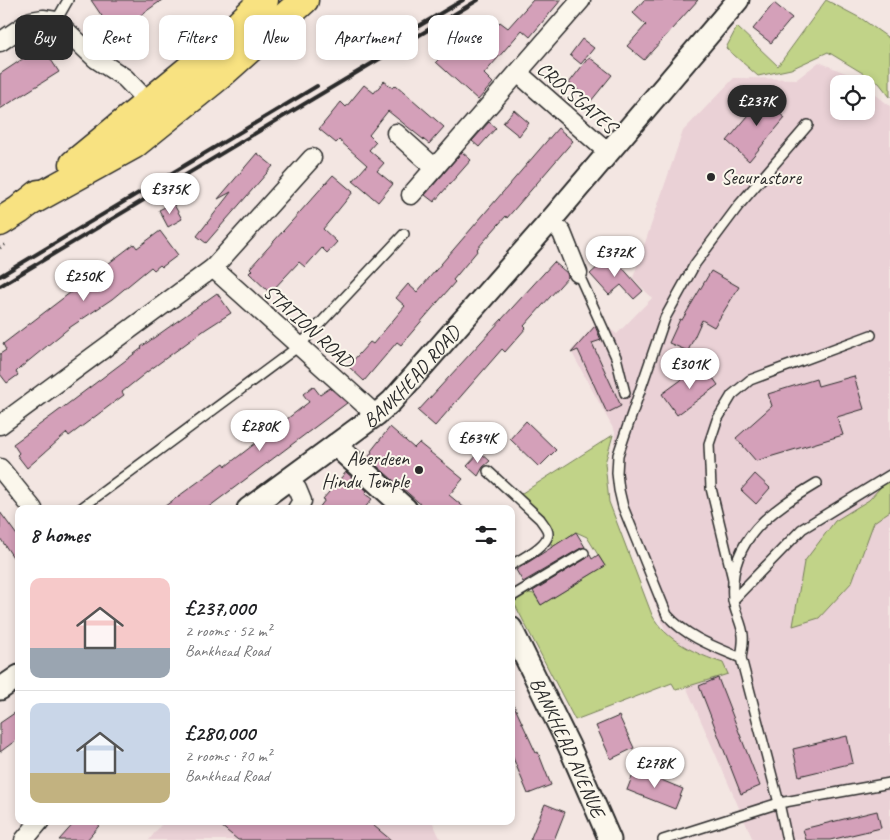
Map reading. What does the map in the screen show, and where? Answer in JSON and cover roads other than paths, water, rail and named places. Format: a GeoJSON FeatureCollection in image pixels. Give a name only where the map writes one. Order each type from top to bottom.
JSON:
{"type":"FeatureCollection","features":[{"type":"Feature","properties":{"kind":"main road"},"geometry":{"type":"LineString","coordinates":[[154,113],[214,49],[264,0]]}},
{"type":"Feature","properties":{"kind":"main road"},"geometry":{"type":"LineString","coordinates":[[0,222],[154,113],[220,75],[304,0]]}},
{"type":"Feature","properties":{"kind":"street","name":"CROSSGATES"},"geometry":{"type":"LineString","coordinates":[[411,195],[581,0]]}},
{"type":"Feature","properties":{"kind":"street","name":"BANKHEAD ROAD"},"geometry":{"type":"LineString","coordinates":[[253,505],[376,415],[392,401],[551,220],[738,0]]}},
{"type":"Feature","properties":{"kind":"street"},"geometry":{"type":"LineString","coordinates":[[0,42],[15,32]]}},
{"type":"Feature","properties":{"kind":"street"},"geometry":{"type":"LineString","coordinates":[[73,37],[96,59],[125,78],[154,113]]}},
{"type":"Feature","properties":{"kind":"street","name":"CROSSGATES"},"geometry":{"type":"LineString","coordinates":[[518,73],[608,153]]}},
{"type":"Feature","properties":{"kind":"street"},"geometry":{"type":"LineString","coordinates":[[396,133],[435,168]]}},
{"type":"Feature","properties":{"kind":"street"},"geometry":{"type":"LineString","coordinates":[[0,425],[213,268],[312,158]]}},
{"type":"Feature","properties":{"kind":"street"},"geometry":{"type":"LineString","coordinates":[[551,220],[562,232],[578,273]]}},
{"type":"Feature","properties":{"kind":"street","name":"STATION ROAD"},"geometry":{"type":"LineString","coordinates":[[213,268],[376,415]]}},
{"type":"Feature","properties":{"kind":"street"},"geometry":{"type":"LineString","coordinates":[[335,445],[402,505]]}},
{"type":"Feature","properties":{"kind":"street"},"geometry":{"type":"LineString","coordinates":[[0,468],[30,505]]}},
{"type":"Feature","properties":{"kind":"street"},"geometry":{"type":"LineString","coordinates":[[288,479],[300,496],[302,501],[300,505]]}},
{"type":"Feature","properties":{"kind":"street","name":"BANKHEAD AVENUE"},"geometry":{"type":"LineString","coordinates":[[515,639],[570,746],[610,840]]}},
{"type":"Feature","properties":{"kind":"street"},"geometry":{"type":"LineString","coordinates":[[0,690],[15,679]]}},
{"type":"Feature","properties":{"kind":"street"},"geometry":{"type":"LineString","coordinates":[[24,840],[37,825]]}},
{"type":"Feature","properties":{"kind":"lane"},"geometry":{"type":"LineString","coordinates":[[59,15],[68,0]]}},
{"type":"Feature","properties":{"kind":"lane"},"geometry":{"type":"LineString","coordinates":[[741,658],[712,646],[676,625],[667,614],[623,507],[617,473],[618,455],[665,318],[696,264],[739,205],[808,125]]}},
{"type":"Feature","properties":{"kind":"lane"},"geometry":{"type":"LineString","coordinates":[[85,505],[299,346],[404,234]]}},
{"type":"Feature","properties":{"kind":"lane"},"geometry":{"type":"LineString","coordinates":[[578,273],[616,357],[625,393]]}},
{"type":"Feature","properties":{"kind":"lane"},"geometry":{"type":"LineString","coordinates":[[787,840],[780,803],[741,658],[744,636],[733,600],[733,579],[711,488],[709,444],[717,420],[732,395],[750,380],[871,335]]}},
{"type":"Feature","properties":{"kind":"lane"},"geometry":{"type":"LineString","coordinates":[[488,471],[540,520],[548,534],[542,545],[515,562]]}},
{"type":"Feature","properties":{"kind":"lane"},"geometry":{"type":"LineString","coordinates":[[733,600],[802,529],[890,476]]}},
{"type":"Feature","properties":{"kind":"lane"},"geometry":{"type":"LineString","coordinates":[[733,579],[738,559],[746,542],[759,526],[778,507],[817,483]]}},
{"type":"Feature","properties":{"kind":"lane"},"geometry":{"type":"LineString","coordinates":[[515,595],[584,553]]}},
{"type":"Feature","properties":{"kind":"lane"},"geometry":{"type":"LineString","coordinates":[[663,840],[780,803],[890,783]]}},
{"type":"Feature","properties":{"kind":"railway"},"geometry":{"type":"LineString","coordinates":[[418,27],[463,0]]}},
{"type":"Feature","properties":{"kind":"railway"},"geometry":{"type":"LineString","coordinates":[[0,286],[478,0]]}},
{"type":"Feature","properties":{"kind":"railway"},"geometry":{"type":"LineString","coordinates":[[0,276],[317,86]]}},
{"type":"Feature","properties":{"kind":"place","name":"Securastore"},"geometry":{"type":"Point","coordinates":[711,177]}},
{"type":"Feature","properties":{"kind":"place","name":"Aberdeen Hindu Temple"},"geometry":{"type":"Point","coordinates":[419,470]}}]}
